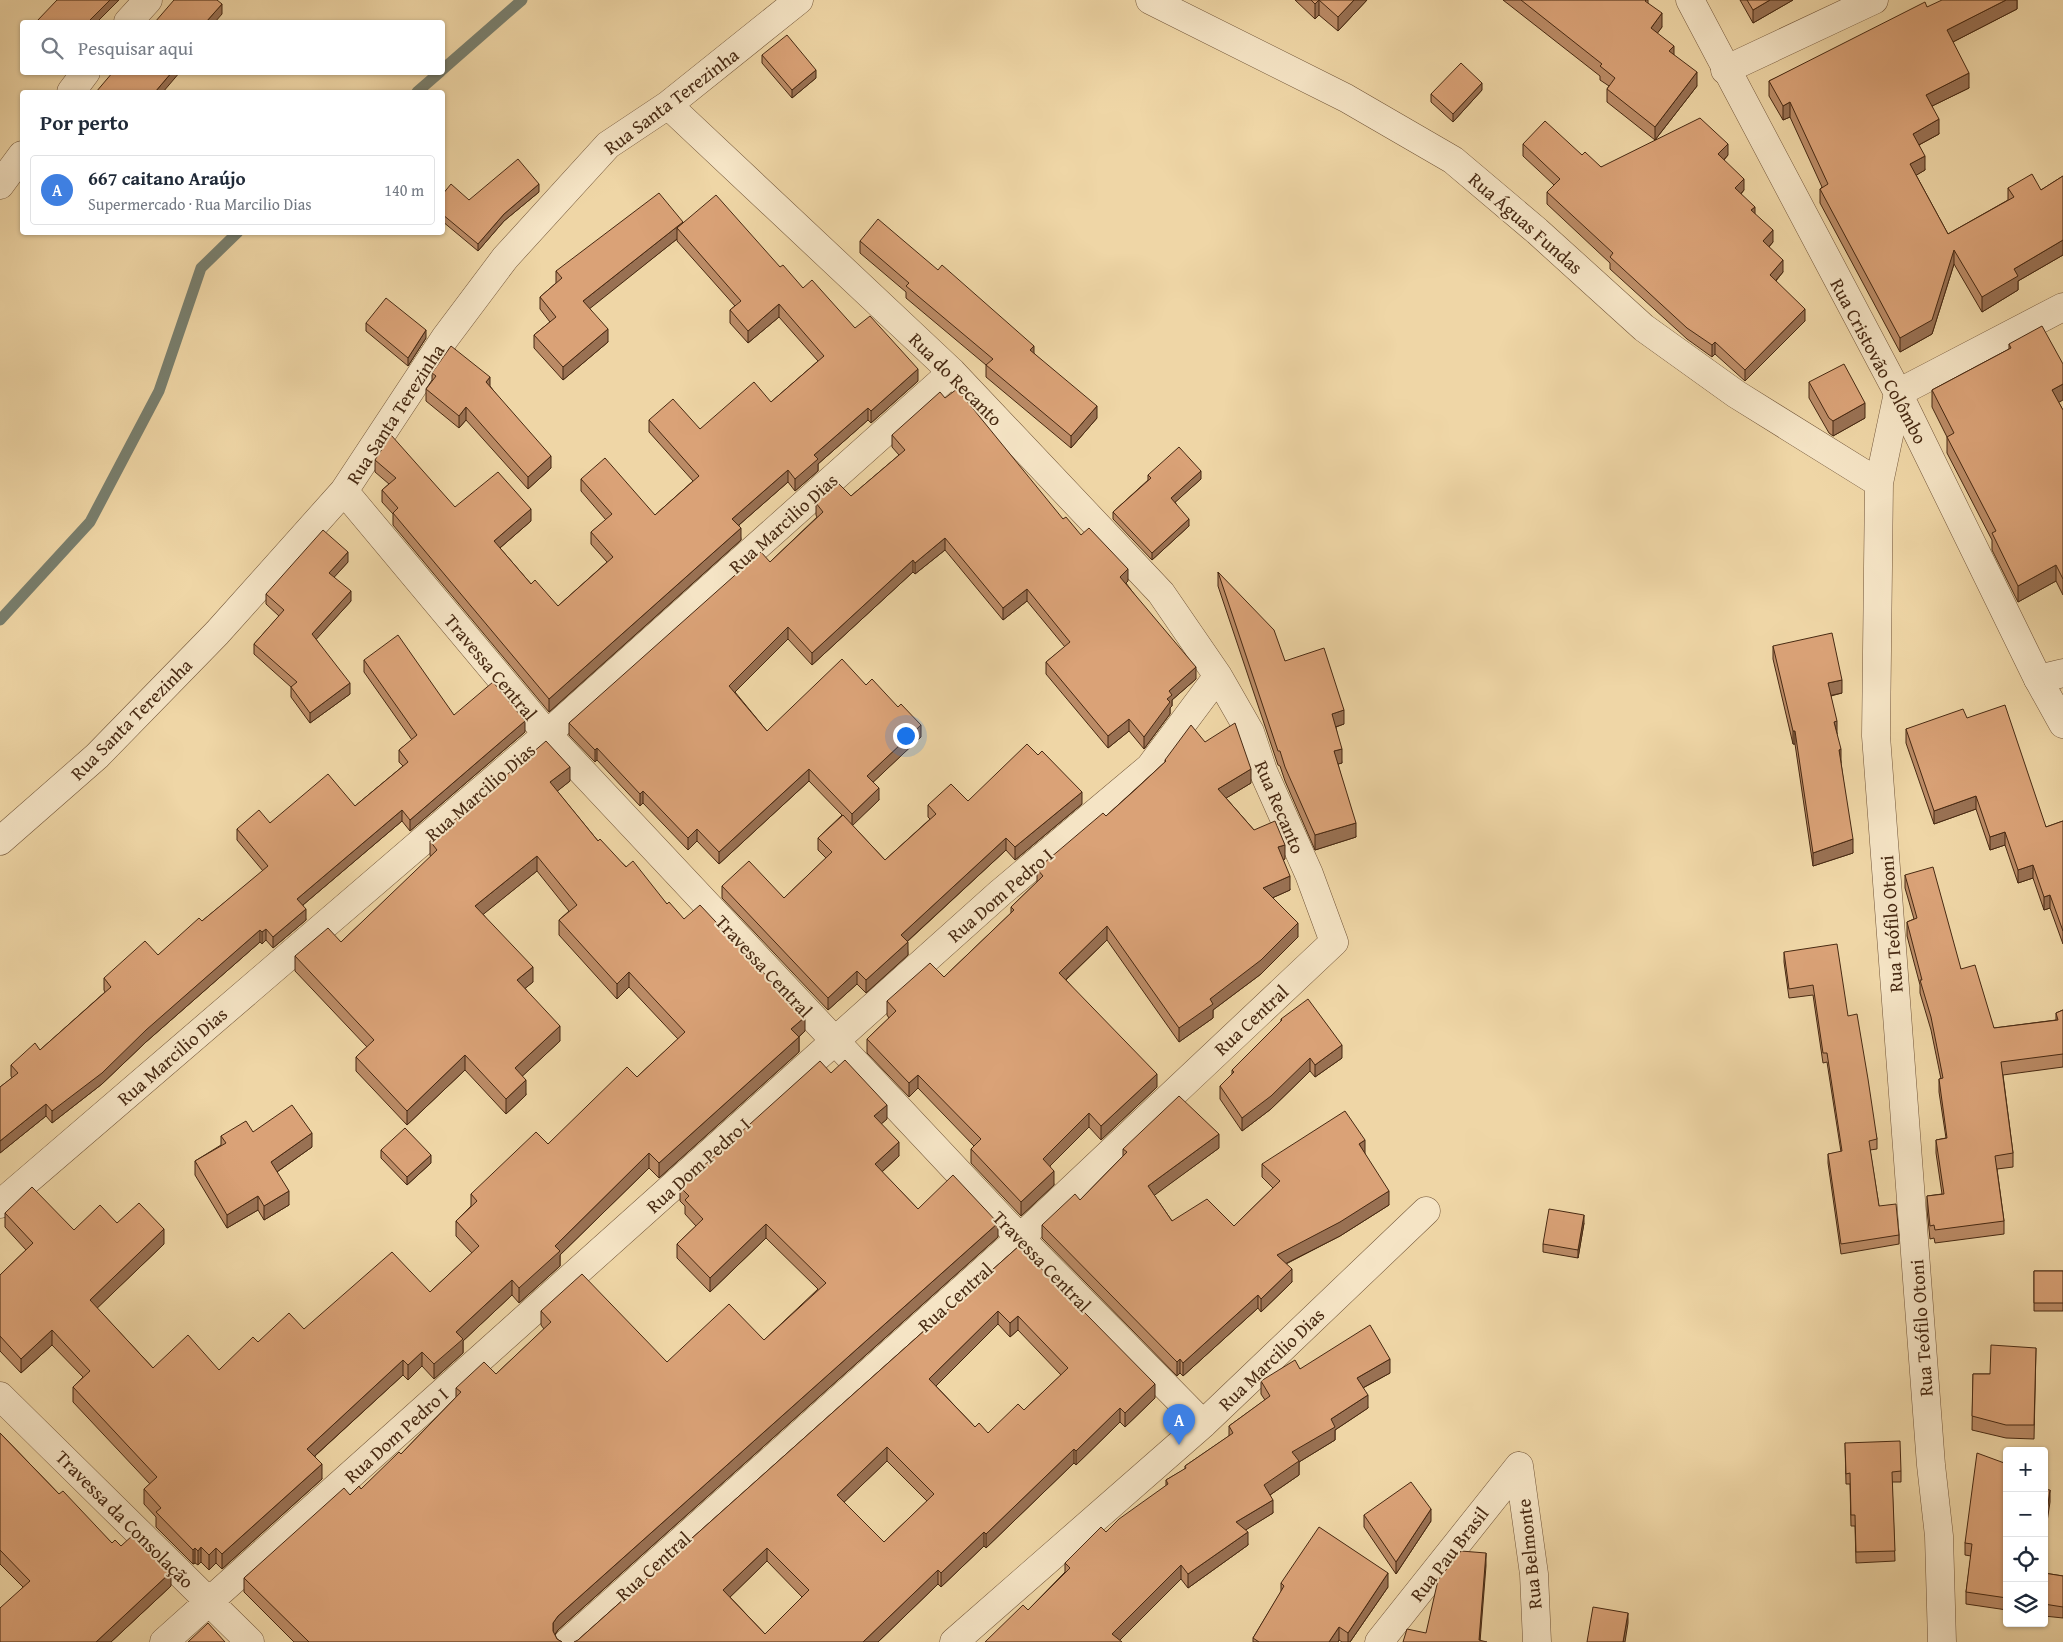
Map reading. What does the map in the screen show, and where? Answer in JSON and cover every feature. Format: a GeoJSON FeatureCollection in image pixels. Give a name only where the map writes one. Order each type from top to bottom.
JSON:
{"type":"FeatureCollection","features":[{"type":"Feature","properties":{"kind":"street"},"geometry":{"type":"LineString","coordinates":[[130,20],[148,0]]}},
{"type":"Feature","properties":{"kind":"street","name":"Rua Santa Terezinha"},"geometry":{"type":"LineString","coordinates":[[0,841],[97,756],[217,633],[344,491],[445,338],[505,258],[608,145],[668,105],[800,0]]}},
{"type":"Feature","properties":{"kind":"street","name":"Rua Águas Fundas"},"geometry":{"type":"LineString","coordinates":[[1150,0],[1346,98],[1453,160],[1537,231],[1644,328],[1736,394],[1879,483]]}},
{"type":"Feature","properties":{"kind":"street","name":"Rua Cristovão Colômbo"},"geometry":{"type":"LineString","coordinates":[[1690,0],[1725,70],[2050,676],[2063,724]]}},
{"type":"Feature","properties":{"kind":"street"},"geometry":{"type":"LineString","coordinates":[[1725,70],[1874,0]]}},
{"type":"Feature","properties":{"kind":"street"},"geometry":{"type":"LineString","coordinates":[[72,90],[84,75]]}},
{"type":"Feature","properties":{"kind":"street","name":"Rua do Recanto"},"geometry":{"type":"LineString","coordinates":[[668,105],[952,372],[1161,593],[1218,676]]}},
{"type":"Feature","properties":{"kind":"street"},"geometry":{"type":"LineString","coordinates":[[0,185],[20,158]]}},
{"type":"Feature","properties":{"kind":"street"},"geometry":{"type":"LineString","coordinates":[[1898,394],[2063,307]]}},
{"type":"Feature","properties":{"kind":"street","name":"Rua Marcilio Dias"},"geometry":{"type":"LineString","coordinates":[[0,1204],[547,734],[952,372]]}},
{"type":"Feature","properties":{"kind":"street","name":"Rua Teófilo Otoni"},"geometry":{"type":"LineString","coordinates":[[1898,394],[1879,483],[1876,736],[1931,1465],[1939,1536],[1942,1642]]}},
{"type":"Feature","properties":{"kind":"street","name":"Travessa Central"},"geometry":{"type":"LineString","coordinates":[[344,491],[547,734],[1020,1238],[1203,1424]]}},
{"type":"Feature","properties":{"kind":"street","name":"Rua Recanto"},"geometry":{"type":"LineString","coordinates":[[1218,676],[1250,732],[1262,771],[1309,874],[1334,942]]}},
{"type":"Feature","properties":{"kind":"street","name":"Rua Dom Pedro I"},"geometry":{"type":"LineString","coordinates":[[164,1642],[1000,893],[1150,767],[1218,676]]}},
{"type":"Feature","properties":{"kind":"street","name":"Rua Central"},"geometry":{"type":"LineString","coordinates":[[568,1642],[1020,1238],[1334,942]]}},
{"type":"Feature","properties":{"kind":"street","name":"Rua Marcilio Dias"},"geometry":{"type":"LineString","coordinates":[[954,1642],[1203,1424],[1426,1211]]}},
{"type":"Feature","properties":{"kind":"street","name":"Travessa da Consolação"},"geometry":{"type":"LineString","coordinates":[[0,1396],[250,1642]]}},
{"type":"Feature","properties":{"kind":"street","name":"Rua Pau Brasil"},"geometry":{"type":"LineString","coordinates":[[1380,1642],[1519,1466]]}},
{"type":"Feature","properties":{"kind":"street","name":"Rua Belmonte"},"geometry":{"type":"LineString","coordinates":[[1519,1466],[1534,1574],[1537,1642]]}},
{"type":"Feature","properties":{"kind":"building"},"geometry":{"type":"Polygon","coordinates":[[[57,0],[110,0],[90,20],[38,20],[57,0]]]}},
{"type":"Feature","properties":{"kind":"building"},"geometry":{"type":"Polygon","coordinates":[[[174,0],[217,0],[222,4],[208,20],[157,20],[174,0]]]}},
{"type":"Feature","properties":{"kind":"building"},"geometry":{"type":"Polygon","coordinates":[[[1311,0],[1319,0],[1315,4],[1311,0]]]}},
{"type":"Feature","properties":{"kind":"building"},"geometry":{"type":"Polygon","coordinates":[[[1319,0],[1354,0],[1338,17],[1319,0]]]}},
{"type":"Feature","properties":{"kind":"building"},"geometry":{"type":"Polygon","coordinates":[[[1521,0],[1646,0],[1662,13],[1651,28],[1674,46],[1669,51],[1697,72],[1655,127],[1607,89],[1615,78],[1600,66],[1602,64],[1521,0]]]}},
{"type":"Feature","properties":{"kind":"building"},"geometry":{"type":"Polygon","coordinates":[[[1747,0],[1770,0],[1753,10],[1747,0]]]}},
{"type":"Feature","properties":{"kind":"building"},"geometry":{"type":"Polygon","coordinates":[[[1942,0],[2006,0],[1947,30],[1969,73],[1926,95],[1939,119],[1913,134],[1925,156],[1910,164],[1948,234],[2014,197],[2008,188],[2032,174],[2041,190],[2063,176],[2063,240],[2014,269],[2018,276],[1982,297],[1954,250],[1932,320],[1900,338],[1820,189],[1828,184],[1790,102],[1783,106],[1769,81],[1925,2],[1927,7],[1942,0]]]}},
{"type":"Feature","properties":{"kind":"building"},"geometry":{"type":"Polygon","coordinates":[[[787,35],[816,70],[792,90],[762,55],[787,35]]]}},
{"type":"Feature","properties":{"kind":"building"},"geometry":{"type":"Polygon","coordinates":[[[1461,63],[1482,83],[1453,114],[1431,94],[1461,63]]]}},
{"type":"Feature","properties":{"kind":"building"},"geometry":{"type":"Polygon","coordinates":[[[110,75],[169,75],[157,90],[98,90],[110,75]]]}},
{"type":"Feature","properties":{"kind":"building"},"geometry":{"type":"Polygon","coordinates":[[[1700,118],[1728,144],[1718,154],[1744,179],[1735,188],[1755,207],[1751,210],[1773,230],[1763,241],[1783,260],[1770,275],[1805,309],[1745,370],[1715,342],[1712,345],[1687,328],[1610,257],[1613,253],[1547,192],[1560,179],[1523,144],[1545,121],[1582,155],[1585,152],[1601,167],[1700,118]]]}},
{"type":"Feature","properties":{"kind":"building"},"geometry":{"type":"Polygon","coordinates":[[[518,159],[539,184],[504,214],[478,244],[445,216],[445,191],[451,184],[469,200],[518,159]]]}},
{"type":"Feature","properties":{"kind":"building"},"geometry":{"type":"Polygon","coordinates":[[[659,193],[683,222],[583,301],[608,329],[563,367],[534,335],[556,317],[540,297],[562,278],[556,271],[659,193]]]}},
{"type":"Feature","properties":{"kind":"building"},"geometry":{"type":"Polygon","coordinates":[[[716,195],[780,267],[783,265],[803,288],[812,280],[855,328],[870,316],[918,369],[871,411],[868,408],[814,455],[818,459],[795,479],[788,470],[732,519],[741,528],[549,699],[393,513],[398,508],[382,490],[396,478],[375,460],[391,435],[455,507],[498,472],[531,509],[494,541],[531,584],[535,580],[558,606],[613,557],[591,532],[612,514],[581,479],[605,458],[655,515],[699,476],[649,420],[673,399],[700,429],[754,382],[771,402],[824,356],[779,304],[748,331],[730,310],[741,301],[677,228],[716,195]]]}},
{"type":"Feature","properties":{"kind":"building"},"geometry":{"type":"Polygon","coordinates":[[[878,219],[938,270],[942,265],[1034,346],[1030,350],[1097,406],[1071,436],[986,365],[993,359],[906,286],[909,283],[860,241],[878,219]]]}},
{"type":"Feature","properties":{"kind":"building"},"geometry":{"type":"Polygon","coordinates":[[[386,298],[426,330],[408,358],[366,323],[386,298]]]}},
{"type":"Feature","properties":{"kind":"building"},"geometry":{"type":"Polygon","coordinates":[[[2042,326],[2063,364],[2063,384],[2052,390],[2063,410],[2063,579],[2056,565],[2018,586],[1992,533],[1996,531],[1947,437],[1954,433],[1932,390],[2011,348],[2009,344],[2042,326]]]}},
{"type":"Feature","properties":{"kind":"building"},"geometry":{"type":"Polygon","coordinates":[[[451,346],[490,377],[486,382],[551,456],[528,477],[466,407],[459,416],[426,389],[436,376],[432,373],[451,346]]]}},
{"type":"Feature","properties":{"kind":"building"},"geometry":{"type":"Polygon","coordinates":[[[1844,364],[1865,403],[1833,421],[1829,418],[1809,382],[1844,364]]]}},
{"type":"Feature","properties":{"kind":"building"},"geometry":{"type":"Polygon","coordinates":[[[957,389],[1063,519],[1066,517],[1081,535],[1089,528],[1128,569],[1120,577],[1196,667],[1169,691],[1172,695],[1167,699],[1170,702],[1144,737],[1129,719],[1108,736],[1046,662],[1070,642],[1027,589],[1003,608],[945,538],[915,563],[913,560],[812,653],[788,627],[729,686],[767,731],[842,659],[866,685],[872,679],[898,707],[901,704],[921,725],[867,776],[879,788],[852,814],[809,769],[719,852],[697,829],[688,838],[643,791],[640,794],[597,748],[595,750],[569,723],[761,552],[770,562],[823,512],[816,503],[838,483],[851,496],[905,450],[892,435],[940,392],[945,398],[957,389]]]}},
{"type":"Feature","properties":{"kind":"building"},"geometry":{"type":"Polygon","coordinates":[[[1179,447],[1201,471],[1171,498],[1189,519],[1152,553],[1113,512],[1151,478],[1148,475],[1179,447]]]}},
{"type":"Feature","properties":{"kind":"building"},"geometry":{"type":"Polygon","coordinates":[[[323,530],[348,552],[329,573],[351,591],[312,634],[350,683],[310,713],[291,687],[297,682],[254,644],[284,610],[266,594],[323,530]]]}},
{"type":"Feature","properties":{"kind":"building"},"geometry":{"type":"Polygon","coordinates":[[[1218,572],[1274,630],[1285,661],[1324,648],[1344,710],[1332,714],[1342,749],[1334,751],[1356,823],[1315,835],[1285,767],[1280,751],[1278,751],[1218,572]]]}},
{"type":"Feature","properties":{"kind":"building"},"geometry":{"type":"Polygon","coordinates":[[[1832,633],[1842,680],[1828,683],[1837,721],[1834,722],[1841,749],[1839,750],[1853,839],[1813,853],[1795,731],[1793,731],[1773,646],[1832,633]]]}},
{"type":"Feature","properties":{"kind":"building"},"geometry":{"type":"Polygon","coordinates":[[[398,635],[454,715],[493,682],[525,721],[410,820],[402,810],[297,899],[306,909],[273,937],[266,929],[262,932],[260,930],[146,1030],[102,1073],[52,1111],[46,1104],[0,1141],[0,1087],[18,1073],[11,1065],[35,1043],[40,1050],[111,987],[104,978],[145,941],[158,955],[199,918],[202,921],[268,866],[237,829],[259,810],[270,823],[328,774],[355,806],[408,762],[399,750],[417,735],[364,660],[398,635]]]}},
{"type":"Feature","properties":{"kind":"building"},"geometry":{"type":"Polygon","coordinates":[[[2005,705],[2046,827],[2063,821],[2063,931],[2050,895],[2044,897],[2033,865],[2018,870],[2005,832],[1990,837],[1976,796],[1934,811],[1906,729],[1963,709],[1967,718],[2005,705]]]}},
{"type":"Feature","properties":{"kind":"building"},"geometry":{"type":"Polygon","coordinates":[[[1235,723],[1251,769],[1218,789],[1254,830],[1275,821],[1285,845],[1278,847],[1290,876],[1263,888],[1298,923],[1261,960],[1210,999],[1213,1004],[1179,1028],[1107,926],[1059,973],[1157,1074],[1101,1126],[1089,1113],[1043,1159],[1054,1171],[1021,1202],[971,1149],[981,1139],[918,1075],[909,1083],[867,1039],[896,1011],[887,1001],[930,963],[944,977],[1014,910],[1011,907],[1043,876],[1037,869],[1103,813],[1106,816],[1166,761],[1191,725],[1205,742],[1235,723]]]}},
{"type":"Feature","properties":{"kind":"building"},"geometry":{"type":"Polygon","coordinates":[[[546,741],[570,767],[550,782],[598,841],[600,839],[626,867],[633,861],[667,904],[669,902],[684,919],[700,905],[805,1017],[791,1029],[799,1037],[659,1163],[649,1153],[555,1246],[560,1251],[519,1288],[512,1280],[456,1332],[463,1339],[434,1364],[422,1352],[408,1365],[403,1360],[307,1449],[322,1464],[222,1554],[216,1548],[209,1555],[201,1547],[198,1551],[195,1548],[193,1550],[156,1512],[161,1508],[144,1489],[157,1477],[73,1387],[90,1371],[52,1330],[21,1359],[0,1336],[0,1275],[33,1243],[5,1213],[32,1187],[74,1230],[100,1205],[117,1223],[139,1203],[164,1229],[90,1300],[153,1368],[188,1335],[219,1370],[253,1337],[258,1342],[289,1313],[304,1329],[392,1252],[430,1292],[479,1246],[456,1221],[477,1201],[471,1194],[536,1132],[548,1144],[627,1067],[637,1077],[685,1032],[629,972],[617,984],[559,920],[577,905],[537,856],[475,906],[533,967],[517,980],[560,1026],[515,1068],[526,1080],[506,1099],[465,1055],[407,1111],[356,1057],[374,1040],[295,956],[328,928],[341,942],[437,850],[430,841],[546,741]]]}},
{"type":"Feature","properties":{"kind":"building"},"geometry":{"type":"Polygon","coordinates":[[[1027,744],[1038,755],[1042,751],[1082,792],[1015,847],[1006,838],[901,935],[908,942],[866,980],[857,971],[828,998],[722,886],[749,861],[784,898],[832,852],[818,838],[843,815],[885,860],[936,814],[928,805],[951,784],[968,801],[1027,744]]]}},
{"type":"Feature","properties":{"kind":"building"},"geometry":{"type":"Polygon","coordinates":[[[1933,867],[1961,969],[1975,965],[1994,1028],[2058,1020],[2056,1013],[2063,1010],[2063,1054],[2001,1062],[2013,1153],[1995,1156],[2004,1221],[1935,1230],[1934,1225],[1930,1226],[1927,1196],[1944,1194],[1936,1140],[1947,1138],[1939,1079],[1943,1078],[1931,1017],[1920,980],[1922,980],[1907,922],[1917,918],[1905,875],[1933,867]]]}},
{"type":"Feature","properties":{"kind":"building"},"geometry":{"type":"Polygon","coordinates":[[[1837,944],[1848,1016],[1857,1014],[1868,1079],[1877,1139],[1869,1141],[1879,1206],[1896,1204],[1899,1235],[1841,1244],[1828,1154],[1842,1151],[1827,1053],[1823,1053],[1813,985],[1789,989],[1784,952],[1837,944]]]}},
{"type":"Feature","properties":{"kind":"building"},"geometry":{"type":"Polygon","coordinates":[[[1308,999],[1342,1045],[1315,1065],[1310,1058],[1271,1096],[1242,1118],[1220,1086],[1234,1072],[1232,1070],[1281,1019],[1308,999]]]}},
{"type":"Feature","properties":{"kind":"building"},"geometry":{"type":"Polygon","coordinates":[[[845,1060],[887,1105],[874,1116],[899,1142],[875,1164],[918,1209],[953,1175],[998,1223],[558,1616],[553,1623],[553,1631],[557,1639],[562,1642],[309,1642],[244,1578],[344,1488],[350,1495],[359,1486],[361,1489],[399,1452],[401,1454],[461,1392],[456,1388],[484,1362],[496,1374],[551,1322],[541,1311],[582,1274],[667,1362],[729,1304],[764,1340],[826,1283],[766,1224],[710,1278],[677,1244],[703,1219],[685,1200],[689,1196],[680,1187],[820,1061],[831,1073],[845,1060]]]}},
{"type":"Feature","properties":{"kind":"building"},"geometry":{"type":"Polygon","coordinates":[[[1179,1096],[1219,1134],[1148,1186],[1172,1221],[1207,1199],[1234,1226],[1280,1181],[1262,1164],[1345,1111],[1365,1140],[1359,1144],[1389,1191],[1340,1222],[1277,1255],[1292,1269],[1261,1299],[1258,1295],[1183,1363],[1180,1359],[1177,1362],[1042,1225],[1075,1194],[1080,1200],[1127,1152],[1123,1149],[1179,1096]]]}},
{"type":"Feature","properties":{"kind":"building"},"geometry":{"type":"Polygon","coordinates":[[[292,1105],[312,1133],[271,1162],[289,1191],[264,1206],[258,1196],[227,1215],[195,1161],[226,1143],[221,1136],[246,1121],[253,1132],[292,1105]]]}},
{"type":"Feature","properties":{"kind":"building"},"geometry":{"type":"Polygon","coordinates":[[[405,1128],[431,1155],[407,1177],[381,1150],[405,1128]]]}},
{"type":"Feature","properties":{"kind":"building"},"geometry":{"type":"Polygon","coordinates":[[[1549,1209],[1584,1215],[1578,1250],[1543,1244],[1549,1209]]]}},
{"type":"Feature","properties":{"kind":"building"},"geometry":{"type":"Polygon","coordinates":[[[1019,1246],[1155,1384],[1125,1413],[1120,1408],[1076,1451],[1074,1449],[986,1534],[984,1532],[941,1573],[938,1570],[863,1642],[574,1642],[1019,1246]],[[998,1311],[929,1379],[975,1427],[979,1423],[988,1433],[1018,1404],[1024,1410],[1068,1368],[1018,1316],[1010,1323],[998,1311]],[[887,1447],[837,1495],[884,1542],[934,1494],[887,1447]],[[767,1548],[723,1590],[765,1634],[809,1590],[767,1548]]]}},
{"type":"Feature","properties":{"kind":"building"},"geometry":{"type":"Polygon","coordinates":[[[2034,1271],[2063,1271],[2063,1303],[2034,1303],[2034,1271]]]}},
{"type":"Feature","properties":{"kind":"building"},"geometry":{"type":"Polygon","coordinates":[[[1370,1325],[1390,1359],[1357,1378],[1368,1395],[1331,1419],[1335,1427],[1292,1452],[1299,1461],[1264,1485],[1273,1500],[1236,1522],[1248,1532],[1188,1574],[1181,1565],[1112,1634],[1122,1642],[985,1642],[1023,1605],[1028,1610],[1070,1568],[1065,1563],[1101,1527],[1106,1532],[1119,1519],[1168,1484],[1166,1480],[1186,1468],[1185,1466],[1233,1433],[1229,1426],[1270,1396],[1261,1381],[1295,1360],[1300,1369],[1370,1325]]]}},
{"type":"Feature","properties":{"kind":"building"},"geometry":{"type":"Polygon","coordinates":[[[1991,1345],[2036,1348],[2034,1425],[2006,1425],[1972,1416],[1973,1374],[1990,1374],[1991,1345]]]}},
{"type":"Feature","properties":{"kind":"building"},"geometry":{"type":"Polygon","coordinates":[[[0,1433],[59,1494],[63,1491],[112,1543],[115,1540],[121,1546],[133,1535],[171,1572],[96,1642],[0,1642],[0,1608],[30,1581],[0,1550],[0,1433]]]}},
{"type":"Feature","properties":{"kind":"building"},"geometry":{"type":"Polygon","coordinates":[[[1900,1441],[1901,1471],[1892,1472],[1895,1551],[1856,1552],[1855,1515],[1851,1515],[1850,1473],[1846,1474],[1845,1443],[1900,1441]]]}},
{"type":"Feature","properties":{"kind":"building"},"geometry":{"type":"Polygon","coordinates":[[[1977,1453],[2003,1463],[2003,1597],[1966,1592],[1972,1544],[1965,1543],[1977,1453]]]}},
{"type":"Feature","properties":{"kind":"building"},"geometry":{"type":"Polygon","coordinates":[[[1411,1482],[1431,1509],[1396,1562],[1364,1515],[1411,1482]]]}},
{"type":"Feature","properties":{"kind":"building"},"geometry":{"type":"Polygon","coordinates":[[[1319,1527],[1388,1573],[1348,1633],[1339,1627],[1329,1642],[1259,1642],[1253,1638],[1284,1586],[1281,1583],[1319,1527]]]}},
{"type":"Feature","properties":{"kind":"building"},"geometry":{"type":"Polygon","coordinates":[[[1461,1551],[1486,1553],[1479,1640],[1487,1642],[1403,1642],[1407,1629],[1426,1633],[1438,1580],[1461,1551]]]}},
{"type":"Feature","properties":{"kind":"building"},"geometry":{"type":"Polygon","coordinates":[[[2048,1574],[2063,1576],[2063,1607],[2048,1605],[2048,1574]]]}},
{"type":"Feature","properties":{"kind":"building"},"geometry":{"type":"Polygon","coordinates":[[[1593,1607],[1628,1613],[1623,1642],[1587,1642],[1593,1607]]]}},
{"type":"Feature","properties":{"kind":"building"},"geometry":{"type":"Polygon","coordinates":[[[208,1623],[225,1642],[188,1642],[208,1623]]]}},
{"type":"Feature","properties":{"kind":"waterway"},"geometry":{"type":"LineString","coordinates":[[445,67],[522,0]]}},
{"type":"Feature","properties":{"kind":"waterway"},"geometry":{"type":"LineString","coordinates":[[419,90],[437,75]]}},
{"type":"Feature","properties":{"kind":"waterway"},"geometry":{"type":"LineString","coordinates":[[0,620],[90,522],[159,391],[201,268],[235,235]]}},
{"type":"Feature","properties":{"kind":"place","name":"667 caitano Araújo"},"geometry":{"type":"Point","coordinates":[1179,1445]}}]}
